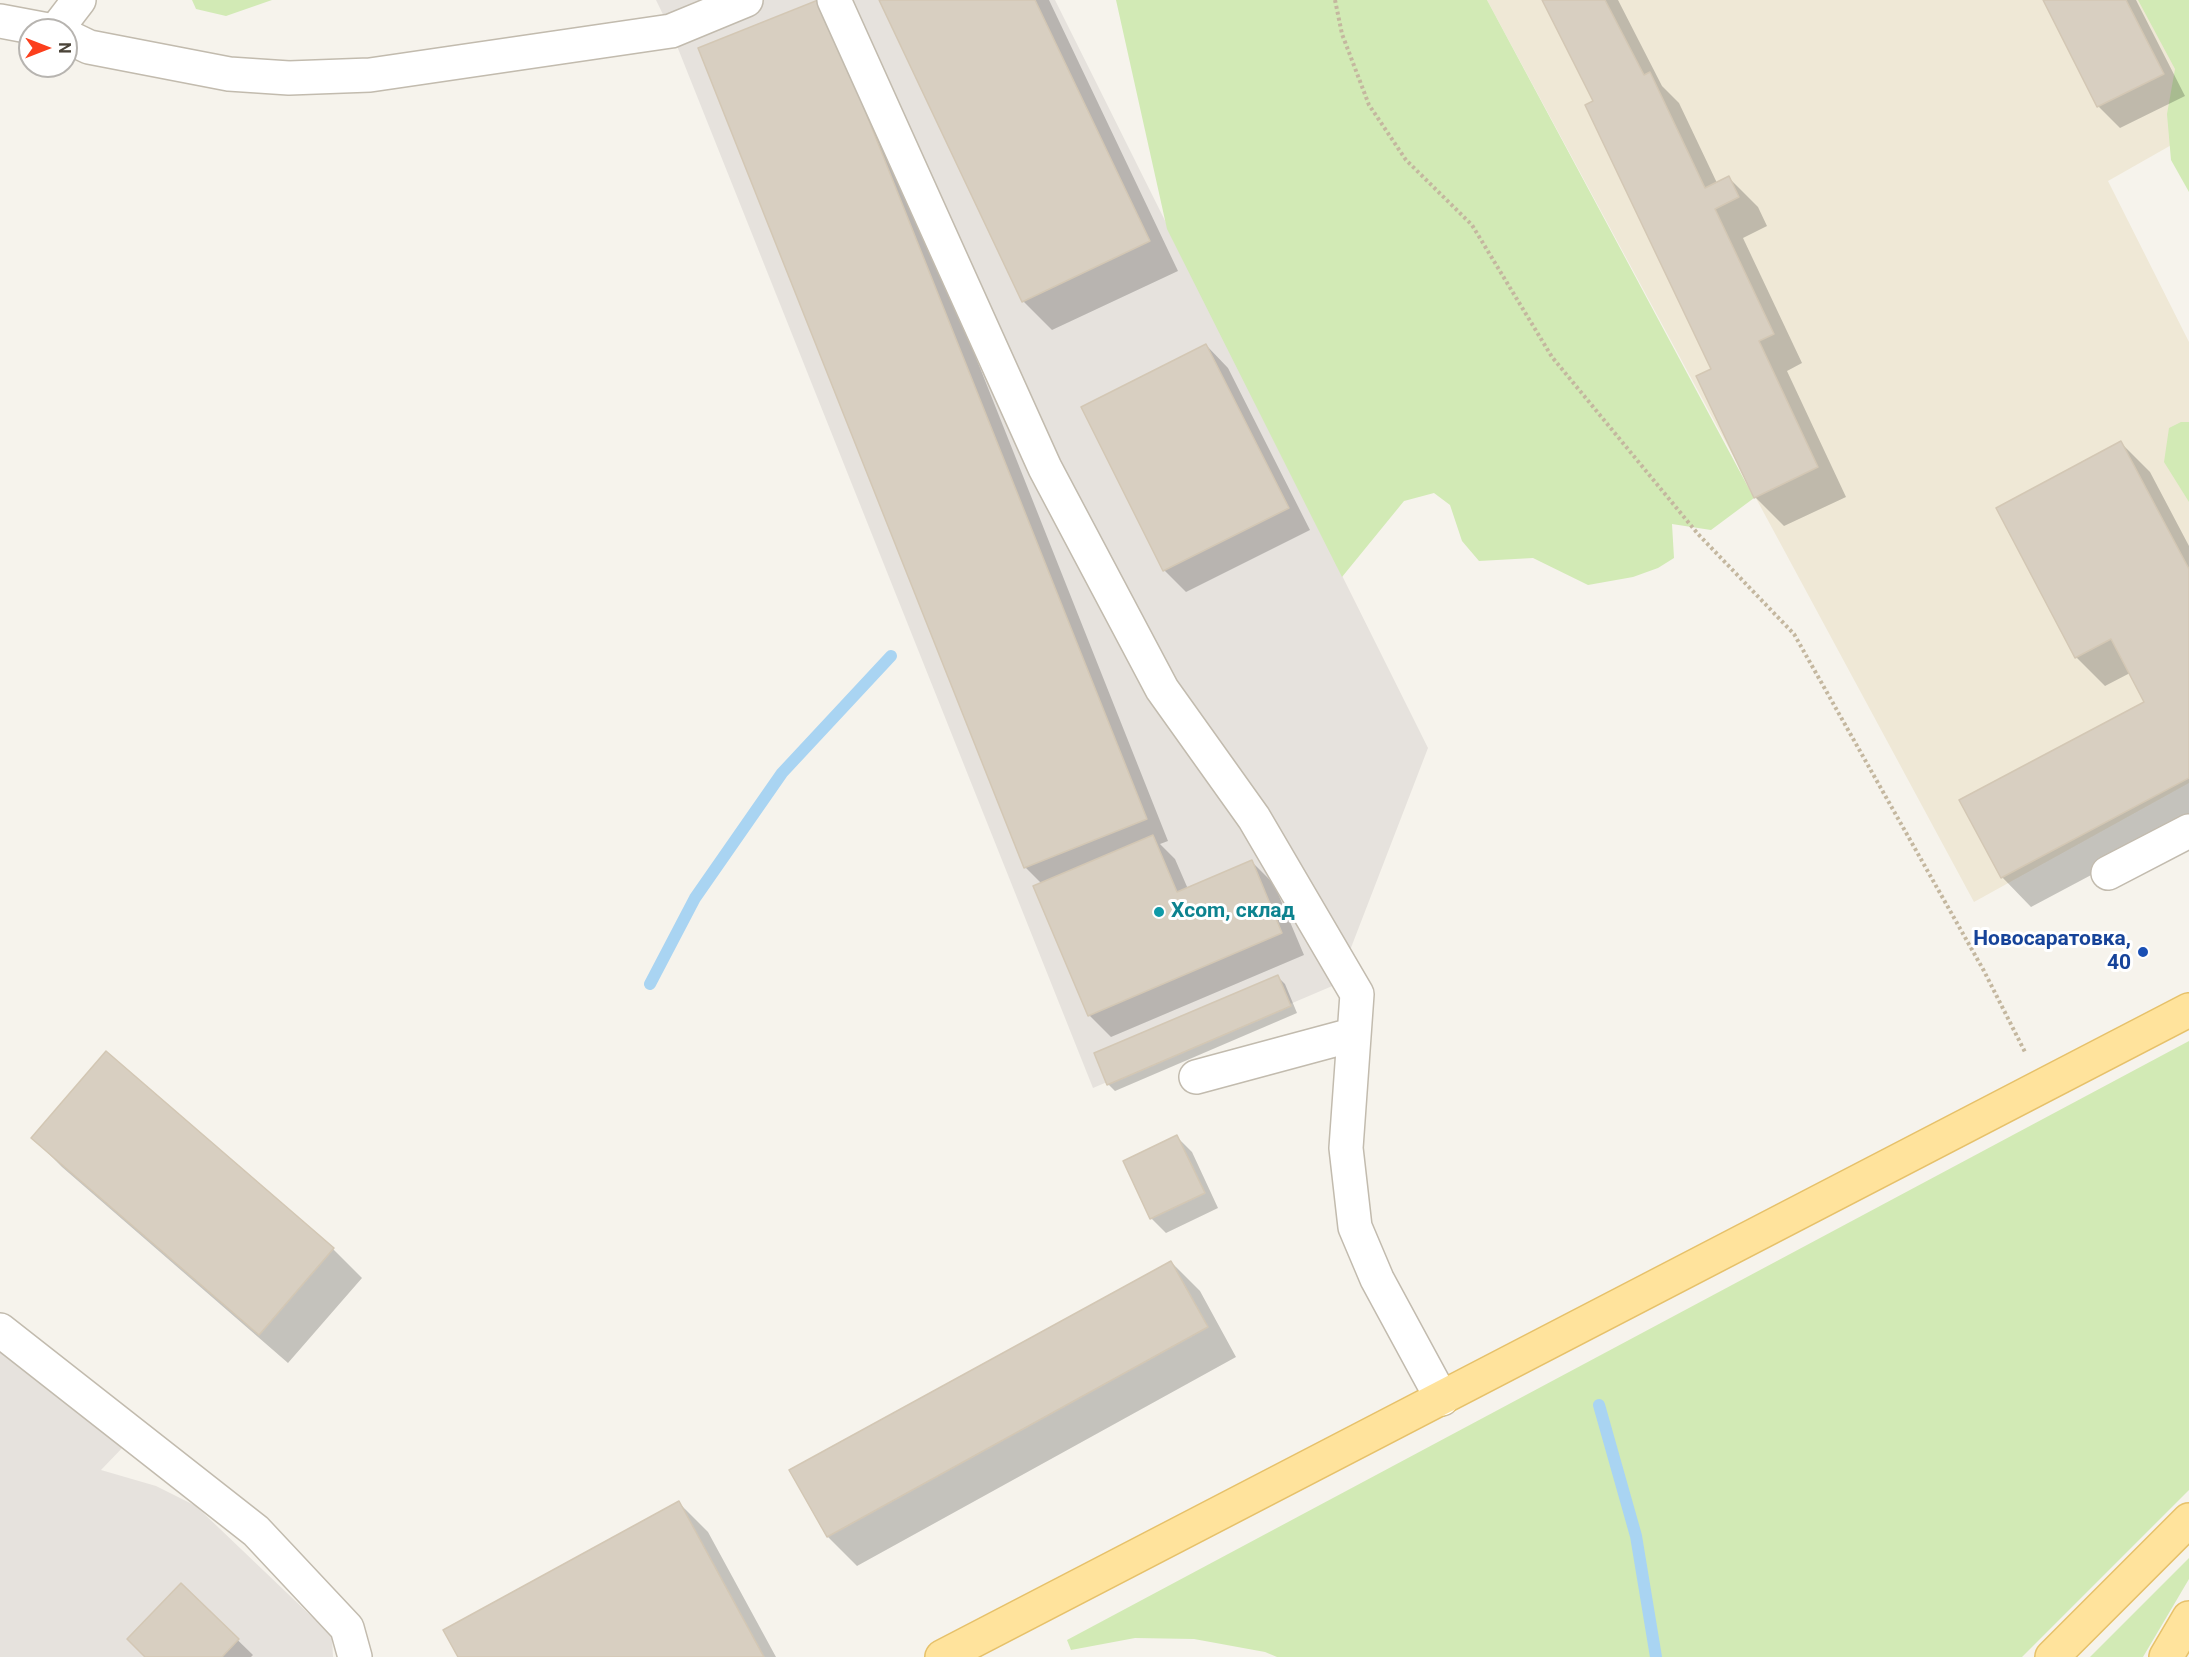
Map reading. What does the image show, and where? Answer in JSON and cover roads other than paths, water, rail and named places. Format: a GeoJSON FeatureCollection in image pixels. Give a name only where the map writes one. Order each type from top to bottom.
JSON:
{"type":"FeatureCollection","features":[{"type":"Feature","properties":{"kind":"main road"},"geometry":{"type":"LineString","coordinates":[[942,1657],[2189,1011]]}},
{"type":"Feature","properties":{"kind":"main road"},"geometry":{"type":"LineString","coordinates":[[2052,1657],[2189,1520]]}},
{"type":"Feature","properties":{"kind":"main road"},"geometry":{"type":"LineString","coordinates":[[988,1657],[1081,1586]]}},
{"type":"Feature","properties":{"kind":"main road"},"geometry":{"type":"LineString","coordinates":[[2166,1657],[2189,1618]]}},
{"type":"Feature","properties":{"kind":"street"},"geometry":{"type":"LineString","coordinates":[[65,18],[79,0]]}},
{"type":"Feature","properties":{"kind":"street"},"geometry":{"type":"LineString","coordinates":[[78,42],[89,47],[229,74],[289,78],[370,75],[671,31],[746,0]]}},
{"type":"Feature","properties":{"kind":"street"},"geometry":{"type":"LineString","coordinates":[[834,0],[1045,468],[1162,689],[1254,818],[1357,994],[1352,1035],[1346,1148],[1355,1227],[1377,1279],[1442,1399]]}},
{"type":"Feature","properties":{"kind":"street"},"geometry":{"type":"LineString","coordinates":[[0,21],[18,24]]}},
{"type":"Feature","properties":{"kind":"street"},"geometry":{"type":"LineString","coordinates":[[2108,873],[2189,831]]}},
{"type":"Feature","properties":{"kind":"street"},"geometry":{"type":"LineString","coordinates":[[1196,1077],[1352,1035]]}},
{"type":"Feature","properties":{"kind":"street"},"geometry":{"type":"LineString","coordinates":[[0,1330],[256,1532],[347,1628],[355,1657]]}},
{"type":"Feature","properties":{"kind":"waterway"},"geometry":{"type":"LineString","coordinates":[[650,984],[695,898],[782,773],[891,656]]}},
{"type":"Feature","properties":{"kind":"waterway"},"geometry":{"type":"LineString","coordinates":[[1599,1405],[1636,1536],[1656,1657]]}},
{"type":"Feature","properties":{"kind":"place","name":"Xсom, склад"},"geometry":{"type":"Point","coordinates":[1159,912]}},
{"type":"Feature","properties":{"kind":"place","name":"Новосаратовка, 40"},"geometry":{"type":"Point","coordinates":[2143,952]}}]}
